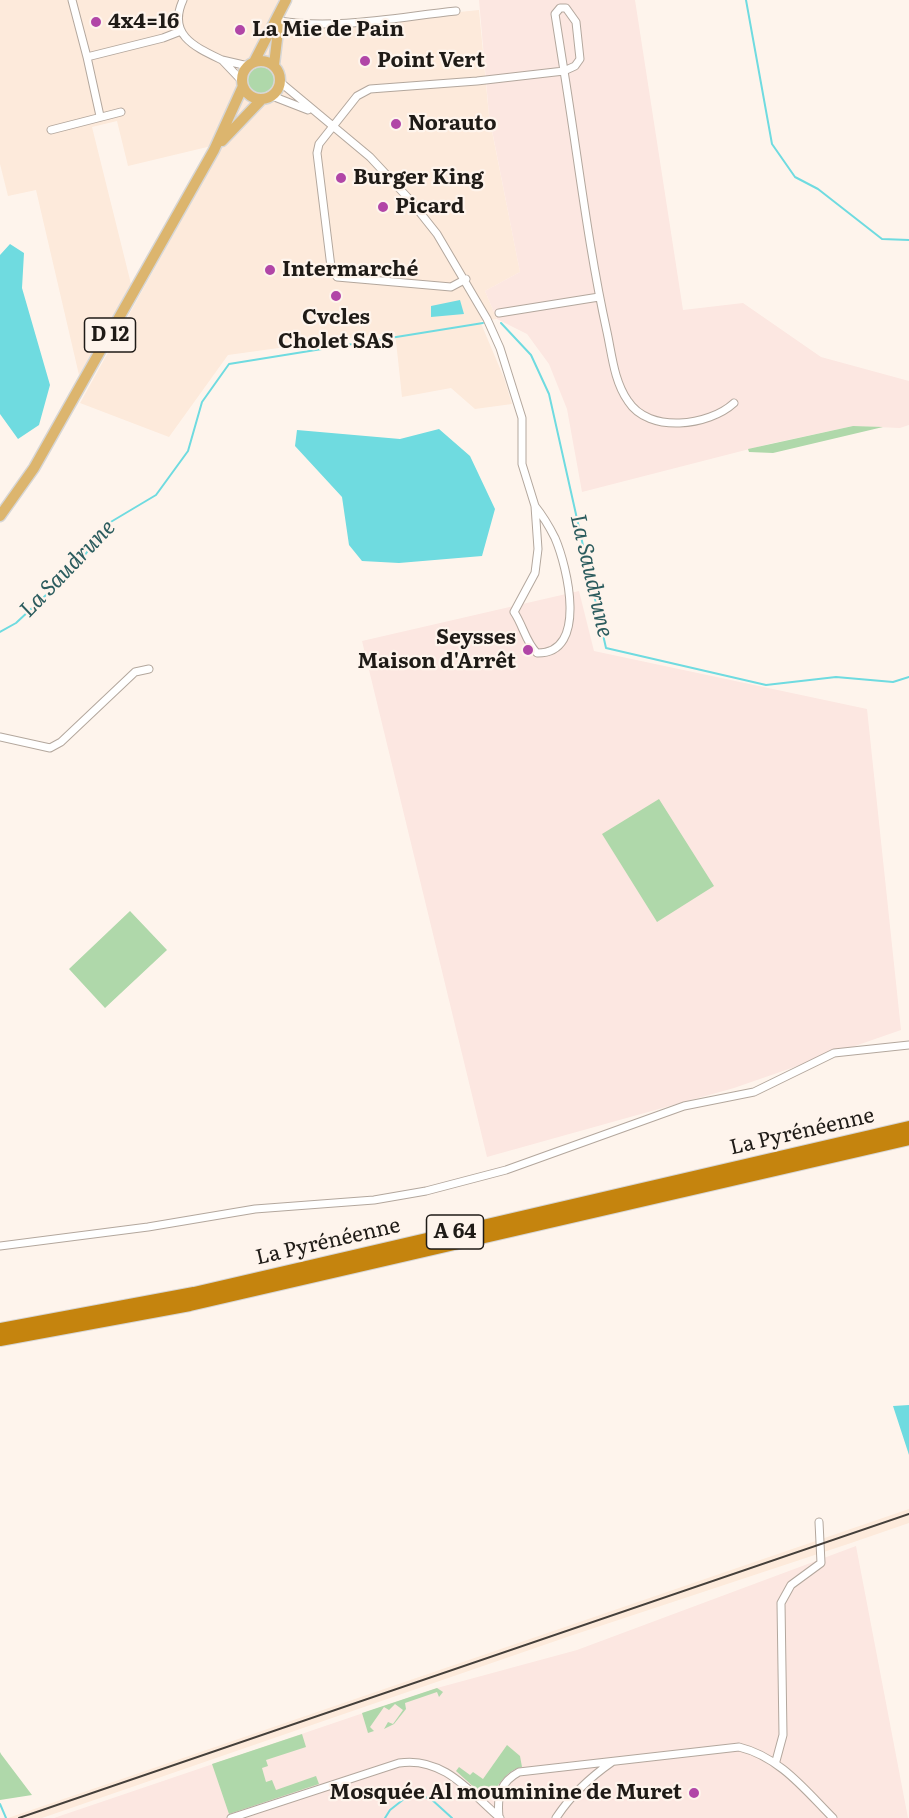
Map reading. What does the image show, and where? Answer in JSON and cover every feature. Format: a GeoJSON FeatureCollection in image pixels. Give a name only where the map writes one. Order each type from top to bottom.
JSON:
{"type":"FeatureCollection","features":[{"type":"Feature","properties":{"kind":"highway","name":"La Pyrénéenne"},"geometry":{"type":"LineString","coordinates":[[0,1329],[195,1293],[909,1127]]}},
{"type":"Feature","properties":{"kind":"highway","name":"La Pyrénéenne"},"geometry":{"type":"LineString","coordinates":[[0,1340],[190,1305],[909,1139]]}},
{"type":"Feature","properties":{"kind":"main road"},"geometry":{"type":"LineString","coordinates":[[279,17],[274,66],[280,82],[267,98],[250,96],[242,83],[286,0]]}},
{"type":"Feature","properties":{"kind":"main road"},"geometry":{"type":"LineString","coordinates":[[251,64],[266,61],[274,66]]}},
{"type":"Feature","properties":{"kind":"main road","name":"D 12"},"geometry":{"type":"LineString","coordinates":[[0,516],[39,458],[214,150],[242,83]]}},
{"type":"Feature","properties":{"kind":"main road","name":"D 12"},"geometry":{"type":"LineString","coordinates":[[214,150],[267,98]]}},
{"type":"Feature","properties":{"kind":"street"},"geometry":{"type":"LineString","coordinates":[[72,0],[100,116]]}},
{"type":"Feature","properties":{"kind":"street"},"geometry":{"type":"LineString","coordinates":[[183,0],[178,14],[181,31],[195,48],[222,60],[251,64]]}},
{"type":"Feature","properties":{"kind":"street"},"geometry":{"type":"LineString","coordinates":[[466,279],[451,287],[342,279],[333,272],[317,153],[319,144],[357,96],[370,89],[477,81],[564,70],[576,66],[580,59],[576,22],[566,8],[561,8],[555,14],[564,70],[599,297],[619,385],[629,403],[641,414],[661,422],[693,422],[722,414],[734,403]]}},
{"type":"Feature","properties":{"kind":"street"},"geometry":{"type":"LineString","coordinates":[[279,17],[302,24],[339,23],[456,11]]}},
{"type":"Feature","properties":{"kind":"street"},"geometry":{"type":"LineString","coordinates":[[87,57],[163,38],[181,31]]}},
{"type":"Feature","properties":{"kind":"street"},"geometry":{"type":"LineString","coordinates":[[222,60],[242,83]]}},
{"type":"Feature","properties":{"kind":"street"},"geometry":{"type":"LineString","coordinates":[[280,82],[313,112],[370,157],[410,200],[437,234],[466,279],[491,328],[513,386],[522,418],[522,464],[535,506],[538,549],[535,573],[514,612],[523,626],[531,647],[537,653],[544,653],[564,639],[568,628],[570,602],[567,576],[556,540],[535,506]]}},
{"type":"Feature","properties":{"kind":"street"},"geometry":{"type":"LineString","coordinates":[[267,98],[313,112]]}},
{"type":"Feature","properties":{"kind":"street"},"geometry":{"type":"LineString","coordinates":[[51,130],[122,112]]}},
{"type":"Feature","properties":{"kind":"street"},"geometry":{"type":"LineString","coordinates":[[499,314],[599,297]]}},
{"type":"Feature","properties":{"kind":"street"},"geometry":{"type":"LineString","coordinates":[[0,737],[50,748],[61,742],[135,672],[149,669]]}},
{"type":"Feature","properties":{"kind":"street"},"geometry":{"type":"LineString","coordinates":[[0,1246],[148,1227],[255,1209],[374,1200],[426,1191],[506,1170],[684,1106],[754,1092],[834,1053],[909,1045]]}},
{"type":"Feature","properties":{"kind":"street"},"geometry":{"type":"LineString","coordinates":[[776,1761],[783,1735],[781,1603],[791,1585],[821,1563],[819,1522]]}},
{"type":"Feature","properties":{"kind":"street"},"geometry":{"type":"LineString","coordinates":[[500,1817],[500,1791],[511,1776],[519,1772],[739,1747],[755,1751],[776,1761],[833,1818]]}},
{"type":"Feature","properties":{"kind":"street"},"geometry":{"type":"LineString","coordinates":[[556,1818],[568,1800],[592,1776],[615,1761]]}},
{"type":"Feature","properties":{"kind":"street"},"geometry":{"type":"LineString","coordinates":[[231,1818],[252,1815],[399,1763],[415,1762],[440,1767],[500,1817]]}},
{"type":"Feature","properties":{"kind":"shaded area"},"geometry":{"type":"Polygon","coordinates":[[[0,0],[280,0],[269,24],[291,29],[479,10],[489,116],[520,272],[485,291],[497,319],[480,321],[504,378],[512,404],[475,409],[451,388],[402,397],[395,332],[228,355],[169,437],[80,403],[224,143],[128,166],[117,121],[92,127],[131,284],[79,375],[36,190],[8,196],[0,164],[0,0]]]}},
{"type":"Feature","properties":{"kind":"shaded area"},"geometry":{"type":"Polygon","coordinates":[[[479,0],[635,0],[683,310],[743,303],[821,357],[909,381],[909,425],[900,428],[853,426],[769,444],[582,492],[567,409],[549,364],[527,334],[497,319],[485,291],[520,272],[489,115],[479,0]]]}},
{"type":"Feature","properties":{"kind":"shaded area"},"geometry":{"type":"Polygon","coordinates":[[[579,591],[594,651],[867,709],[901,1030],[734,1088],[487,1157],[362,641],[579,591]]]}},
{"type":"Feature","properties":{"kind":"shaded area"},"geometry":{"type":"Polygon","coordinates":[[[909,1509],[909,1523],[851,1543],[570,1636],[42,1818],[8,1818],[909,1509]]]}},
{"type":"Feature","properties":{"kind":"shaded area"},"geometry":{"type":"Polygon","coordinates":[[[856,1546],[908,1818],[54,1818],[437,1688],[577,1650],[856,1546]]]}},
{"type":"Feature","properties":{"kind":"green space"},"geometry":{"type":"Polygon","coordinates":[[[261,67],[270,71],[274,80],[270,89],[261,93],[252,89],[248,80],[252,71],[261,67]]]}},
{"type":"Feature","properties":{"kind":"green space"},"geometry":{"type":"Polygon","coordinates":[[[853,426],[883,427],[773,453],[749,452],[748,449],[853,426]]]}},
{"type":"Feature","properties":{"kind":"green space"},"geometry":{"type":"Polygon","coordinates":[[[659,799],[714,886],[657,922],[602,834],[659,799]]]}},
{"type":"Feature","properties":{"kind":"green space"},"geometry":{"type":"Polygon","coordinates":[[[130,911],[167,950],[105,1008],[69,969],[130,911]]]}},
{"type":"Feature","properties":{"kind":"green space"},"geometry":{"type":"Polygon","coordinates":[[[437,1688],[443,1692],[439,1697],[437,1692],[405,1703],[406,1709],[394,1724],[384,1729],[388,1722],[393,1724],[403,1710],[395,1704],[389,1710],[384,1707],[370,1727],[374,1731],[368,1733],[362,1713],[437,1688]]]}},
{"type":"Feature","properties":{"kind":"green space"},"geometry":{"type":"Polygon","coordinates":[[[302,1734],[306,1747],[266,1760],[268,1766],[262,1768],[266,1782],[272,1780],[276,1790],[316,1776],[319,1784],[229,1814],[212,1764],[302,1734]]]}},
{"type":"Feature","properties":{"kind":"green space"},"geometry":{"type":"Polygon","coordinates":[[[507,1745],[520,1756],[522,1767],[510,1772],[486,1798],[456,1771],[459,1767],[470,1775],[473,1772],[483,1779],[507,1745]]]}},
{"type":"Feature","properties":{"kind":"green space"},"geometry":{"type":"Polygon","coordinates":[[[0,1752],[1,1754],[32,1795],[0,1800],[0,1752]]]}},
{"type":"Feature","properties":{"kind":"water"},"geometry":{"type":"Polygon","coordinates":[[[10,244],[24,253],[22,288],[50,385],[39,425],[18,439],[0,414],[0,255],[10,244]]]}},
{"type":"Feature","properties":{"kind":"water"},"geometry":{"type":"Polygon","coordinates":[[[460,300],[464,314],[431,317],[431,306],[460,300]]]}},
{"type":"Feature","properties":{"kind":"water"},"geometry":{"type":"Polygon","coordinates":[[[439,429],[470,456],[495,509],[482,556],[399,563],[362,561],[349,545],[342,497],[295,446],[297,430],[400,439],[439,429]]]}},
{"type":"Feature","properties":{"kind":"water"},"geometry":{"type":"Polygon","coordinates":[[[909,1405],[909,1455],[893,1406],[909,1405]]]}},
{"type":"Feature","properties":{"kind":"waterway"},"geometry":{"type":"LineString","coordinates":[[746,0],[772,144],[795,177],[818,189],[882,239],[909,240]]}},
{"type":"Feature","properties":{"kind":"waterway","name":"La Saudrune"},"geometry":{"type":"LineString","coordinates":[[0,632],[16,623],[75,568],[109,523],[156,495],[188,451],[202,402],[229,364],[483,323]]}},
{"type":"Feature","properties":{"kind":"waterway","name":"La Saudrune"},"geometry":{"type":"LineString","coordinates":[[501,323],[531,355],[549,394],[606,648],[766,685],[836,677],[893,682],[909,677]]}},
{"type":"Feature","properties":{"kind":"waterway"},"geometry":{"type":"LineString","coordinates":[[385,1818],[390,1810],[409,1795],[430,1798],[452,1818]]}},
{"type":"Feature","properties":{"kind":"waterway"},"geometry":{"type":"LineString","coordinates":[[0,1804],[6,1818]]}},
{"type":"Feature","properties":{"kind":"railway"},"geometry":{"type":"LineString","coordinates":[[19,1818],[909,1514]]}},
{"type":"Feature","properties":{"kind":"place","name":"4x4=16"},"geometry":{"type":"Point","coordinates":[96,22]}},
{"type":"Feature","properties":{"kind":"place","name":"La Mie de Pain"},"geometry":{"type":"Point","coordinates":[240,30]}},
{"type":"Feature","properties":{"kind":"place","name":"Point Vert"},"geometry":{"type":"Point","coordinates":[365,61]}},
{"type":"Feature","properties":{"kind":"place","name":"Norauto"},"geometry":{"type":"Point","coordinates":[396,124]}},
{"type":"Feature","properties":{"kind":"place","name":"Burger King"},"geometry":{"type":"Point","coordinates":[341,178]}},
{"type":"Feature","properties":{"kind":"place","name":"Picard"},"geometry":{"type":"Point","coordinates":[383,207]}},
{"type":"Feature","properties":{"kind":"place","name":"Intermarché"},"geometry":{"type":"Point","coordinates":[270,270]}},
{"type":"Feature","properties":{"kind":"place","name":"Cvcles Cholet SAS"},"geometry":{"type":"Point","coordinates":[336,296]}},
{"type":"Feature","properties":{"kind":"place","name":"Seysses Maison d'Arrêt"},"geometry":{"type":"Point","coordinates":[528,650]}},
{"type":"Feature","properties":{"kind":"place","name":"Mosquée Al mouminine de Muret"},"geometry":{"type":"Point","coordinates":[694,1793]}}]}
